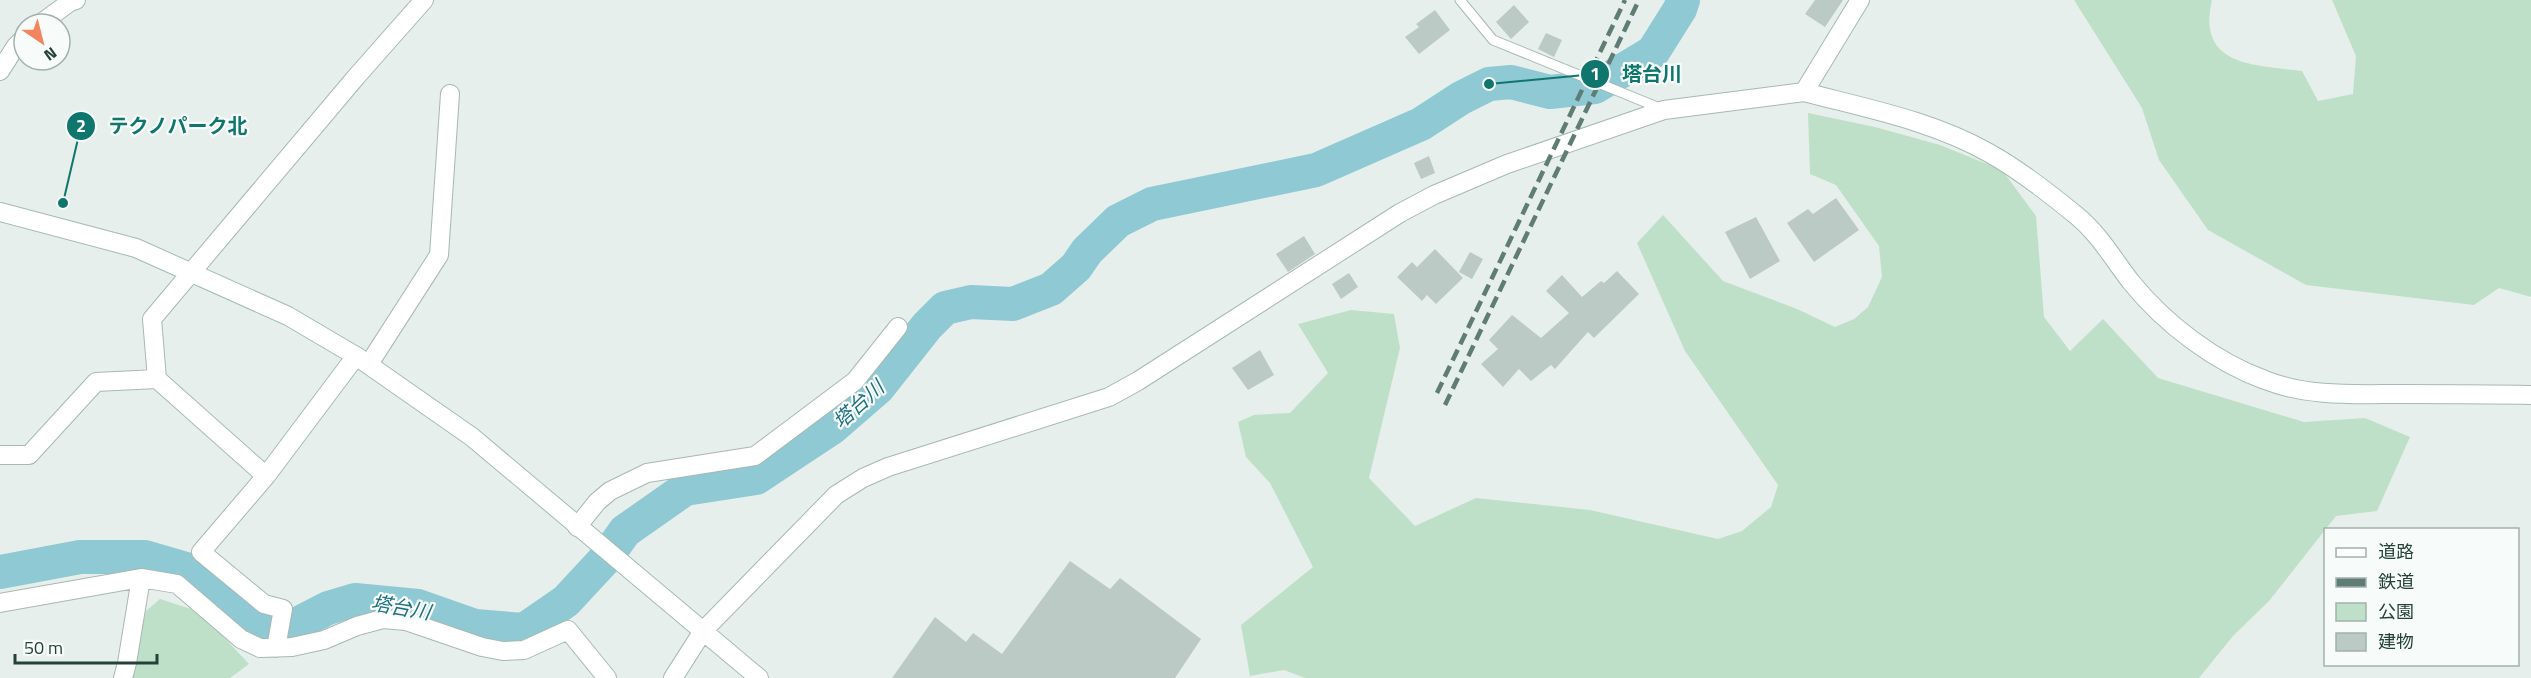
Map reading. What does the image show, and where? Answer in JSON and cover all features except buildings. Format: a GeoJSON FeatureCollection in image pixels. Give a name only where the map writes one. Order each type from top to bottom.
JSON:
{"type":"FeatureCollection","features":[{"type":"Feature","properties":{"kind":"street"},"geometry":{"type":"LineString","coordinates":[[56,12],[76,0]]}},
{"type":"Feature","properties":{"kind":"street"},"geometry":{"type":"LineString","coordinates":[[266,477],[157,379],[152,319],[424,0]]}},
{"type":"Feature","properties":{"kind":"street"},"geometry":{"type":"LineString","coordinates":[[1804,92],[1860,0]]}},
{"type":"Feature","properties":{"kind":"street"},"geometry":{"type":"LineString","coordinates":[[0,70],[12,51]]}},
{"type":"Feature","properties":{"kind":"street"},"geometry":{"type":"LineString","coordinates":[[673,678],[703,632],[836,495],[863,478],[888,467],[1109,397],[1138,381],[1400,213],[1434,195],[1507,164],[1664,110],[1804,92],[1894,116],[1987,151],[2020,171],[2079,217],[2133,285],[2190,337],[2244,372],[2268,381],[2296,389],[2330,394],[2531,394]]}},
{"type":"Feature","properties":{"kind":"street"},"geometry":{"type":"LineString","coordinates":[[276,648],[283,609],[264,604],[201,552],[363,360],[439,255],[450,94]]}},
{"type":"Feature","properties":{"kind":"street"},"geometry":{"type":"LineString","coordinates":[[0,212],[136,248],[288,316],[363,360],[472,438],[759,678]]}},
{"type":"Feature","properties":{"kind":"street"},"geometry":{"type":"LineString","coordinates":[[582,531],[597,502],[610,491],[648,472],[755,456],[855,381],[898,327]]}},
{"type":"Feature","properties":{"kind":"street"},"geometry":{"type":"LineString","coordinates":[[0,456],[29,455],[96,382],[157,379]]}},
{"type":"Feature","properties":{"kind":"street"},"geometry":{"type":"LineString","coordinates":[[123,678],[128,663],[141,578]]}},
{"type":"Feature","properties":{"kind":"street"},"geometry":{"type":"LineString","coordinates":[[0,603],[141,578],[177,584],[242,639],[260,648],[276,648],[324,640],[357,626],[383,619],[406,621],[482,647],[503,651],[524,650],[568,630],[607,678]]}},
{"type":"Feature","properties":{"kind":"lane"},"geometry":{"type":"LineString","coordinates":[[1460,0],[1493,40],[1664,110]]}},
{"type":"Feature","properties":{"kind":"green space"},"geometry":{"type":"Polygon","coordinates":[[[2074,0],[2212,0],[2209,22],[2213,39],[2221,50],[2249,64],[2302,71],[2318,101],[2353,94],[2356,56],[2332,0],[2531,0],[2531,297],[2499,288],[2474,305],[2306,285],[2208,230],[2159,160],[2142,108],[2074,0]]]}},
{"type":"Feature","properties":{"kind":"green space"},"geometry":{"type":"Polygon","coordinates":[[[1808,113],[1875,127],[1940,145],[2002,170],[2036,216],[2044,317],[2070,351],[2103,319],[2158,378],[2304,422],[2365,418],[2410,437],[2377,511],[2336,516],[2324,528],[2324,531],[2269,601],[2233,636],[2199,678],[1305,678],[1284,670],[1250,676],[1241,625],[1313,567],[1270,483],[1246,457],[1238,422],[1254,415],[1290,413],[1328,373],[1298,324],[1351,310],[1394,314],[1400,348],[1369,478],[1415,526],[1476,498],[1590,510],[1718,539],[1742,531],[1771,507],[1778,485],[1685,351],[1637,243],[1663,215],[1723,281],[1797,309],[1835,327],[1854,319],[1868,307],[1882,277],[1879,246],[1836,185],[1810,174],[1808,113]]]}},
{"type":"Feature","properties":{"kind":"green space"},"geometry":{"type":"Polygon","coordinates":[[[160,599],[191,609],[220,633],[249,664],[230,678],[130,678],[146,611],[160,599]]]}},
{"type":"Feature","properties":{"kind":"waterway","name":"塔台川"},"geometry":{"type":"LineString","coordinates":[[0,572],[80,557],[145,557],[193,571],[222,596],[261,624],[297,624],[328,608],[355,600],[418,606],[475,626],[524,630],[566,601],[605,559],[625,531],[685,489],[756,478],[833,427],[878,388],[927,326],[945,308],[971,302],[1013,304],[1051,289],[1076,267],[1087,251],[1118,221],[1152,204],[1316,170],[1421,124],[1461,98],[1489,84],[1511,82],[1550,92],[1595,87],[1653,52],[1680,9],[1683,0]]}},
{"type":"Feature","properties":{"kind":"railway"},"geometry":{"type":"LineString","coordinates":[[1437,393],[1625,0]]}},
{"type":"Feature","properties":{"kind":"railway"},"geometry":{"type":"LineString","coordinates":[[1445,405],[1639,0]]}},
{"type":"Feature","properties":{"kind":"place","name":"塔台川"},"geometry":{"type":"Point","coordinates":[1489,84]}},
{"type":"Feature","properties":{"kind":"place","name":"テクノパーク北"},"geometry":{"type":"Point","coordinates":[63,203]}}]}
